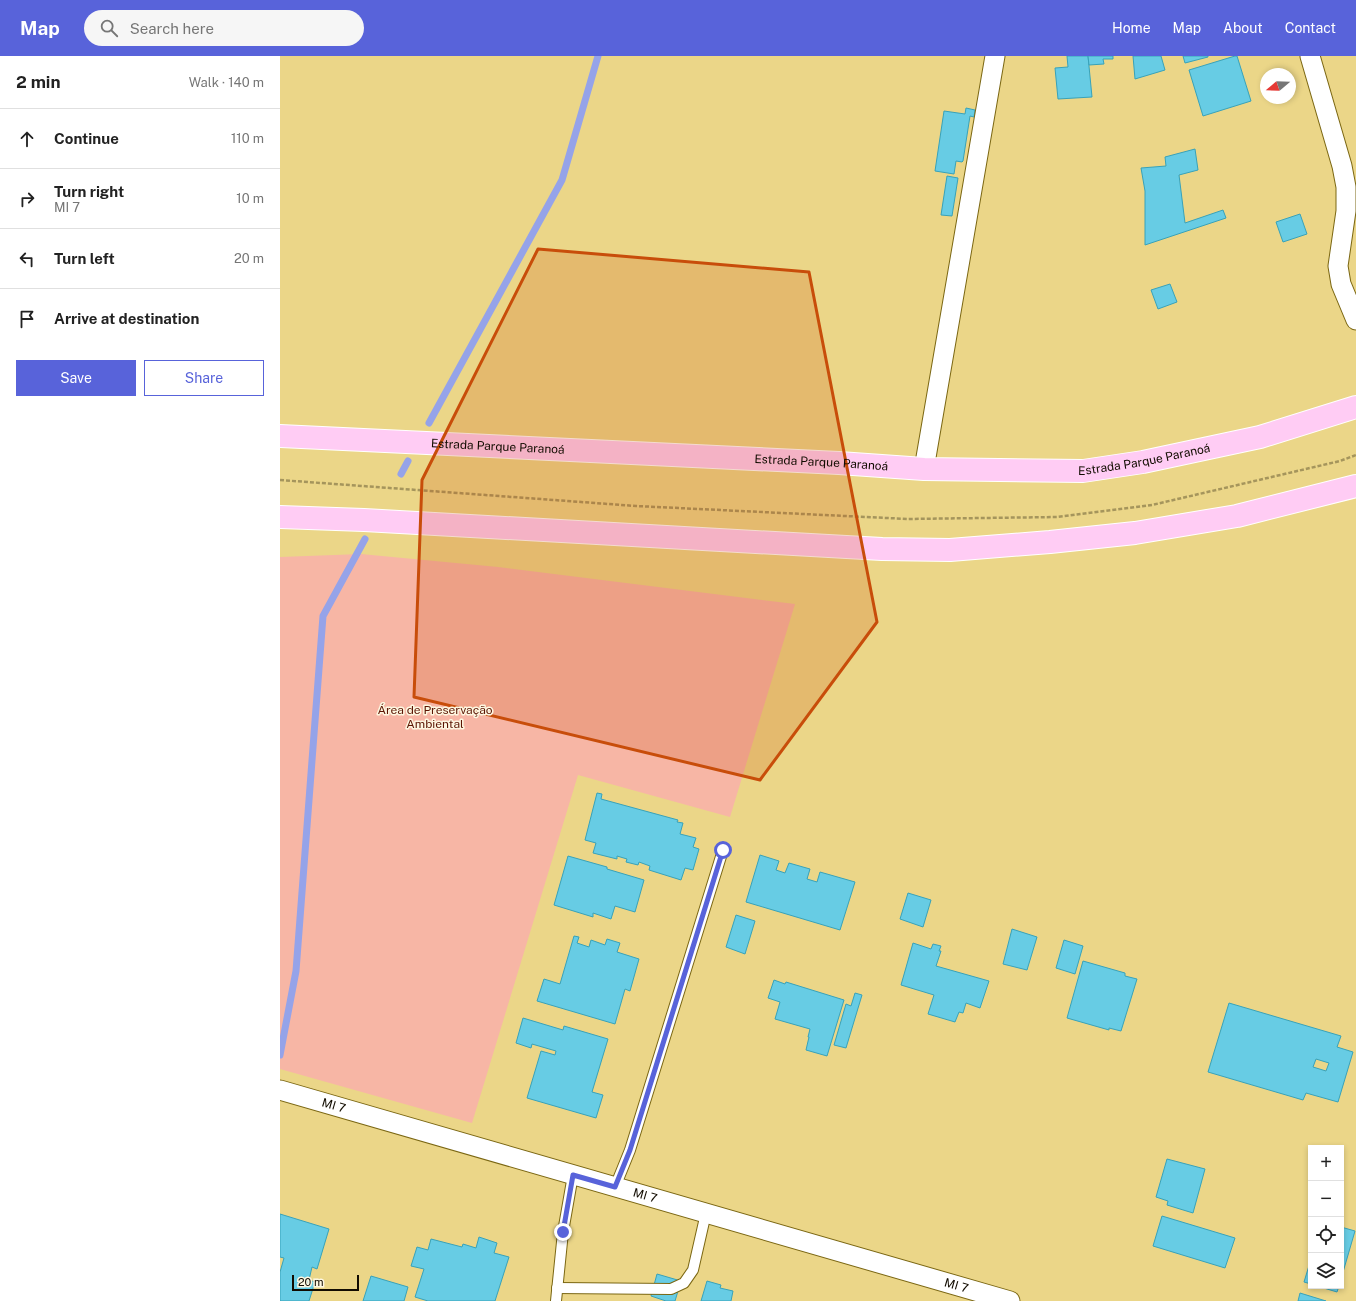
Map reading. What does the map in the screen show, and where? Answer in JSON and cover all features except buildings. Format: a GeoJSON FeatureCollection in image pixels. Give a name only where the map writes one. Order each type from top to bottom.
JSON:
{"type":"FeatureCollection","features":[{"type":"Feature","properties":{"kind":"main road","name":"Estrada Parque Paranoá"},"geometry":{"type":"LineString","coordinates":[[280,436],[839,463],[924,469],[1083,471],[1143,462],[1260,436],[1356,407]]}},
{"type":"Feature","properties":{"kind":"main road"},"geometry":{"type":"LineString","coordinates":[[280,517],[364,520],[882,549],[950,550],[1135,534],[1237,516],[1356,486]]}},
{"type":"Feature","properties":{"kind":"street"},"geometry":{"type":"LineString","coordinates":[[924,469],[995,56]]}},
{"type":"Feature","properties":{"kind":"street"},"geometry":{"type":"LineString","coordinates":[[1310,56],[1342,166],[1346,187],[1346,211],[1338,266],[1341,284],[1356,320]]}},
{"type":"Feature","properties":{"kind":"street","name":"MI 7"},"geometry":{"type":"LineString","coordinates":[[280,1090],[1010,1301]]}},
{"type":"Feature","properties":{"kind":"lane"},"geometry":{"type":"LineString","coordinates":[[615,1187],[630,1150],[723,850]]}},
{"type":"Feature","properties":{"kind":"lane"},"geometry":{"type":"LineString","coordinates":[[556,1301],[563,1232],[573,1175]]}},
{"type":"Feature","properties":{"kind":"lane"},"geometry":{"type":"LineString","coordinates":[[557,1288],[671,1289],[684,1283],[693,1270],[706,1213]]}},
{"type":"Feature","properties":{"kind":"path"},"geometry":{"type":"LineString","coordinates":[[280,480],[643,507],[908,519],[1057,517],[1152,505],[1356,456]]}},
{"type":"Feature","properties":{"kind":"highlighted area"},"geometry":{"type":"Polygon","coordinates":[[[538,249],[809,272],[877,622],[760,780],[414,697],[422,480],[538,249]]]}},
{"type":"Feature","properties":{"kind":"green space","name":"Área de Preservação Ambiental"},"geometry":{"type":"Polygon","coordinates":[[[361,554],[498,567],[795,604],[730,817],[578,775],[472,1123],[280,1069],[280,557],[361,554]]]}},
{"type":"Feature","properties":{"kind":"waterway"},"geometry":{"type":"LineString","coordinates":[[429,423],[562,180],[598,56]]}},
{"type":"Feature","properties":{"kind":"waterway"},"geometry":{"type":"LineString","coordinates":[[401,474],[408,461]]}},
{"type":"Feature","properties":{"kind":"waterway"},"geometry":{"type":"LineString","coordinates":[[280,1055],[296,971],[323,616],[365,539]]}},
{"type":"Feature","properties":{"kind":"route"},"geometry":{"type":"LineString","coordinates":[[563,1232],[573,1175],[615,1187],[630,1150],[723,850]]}}]}
